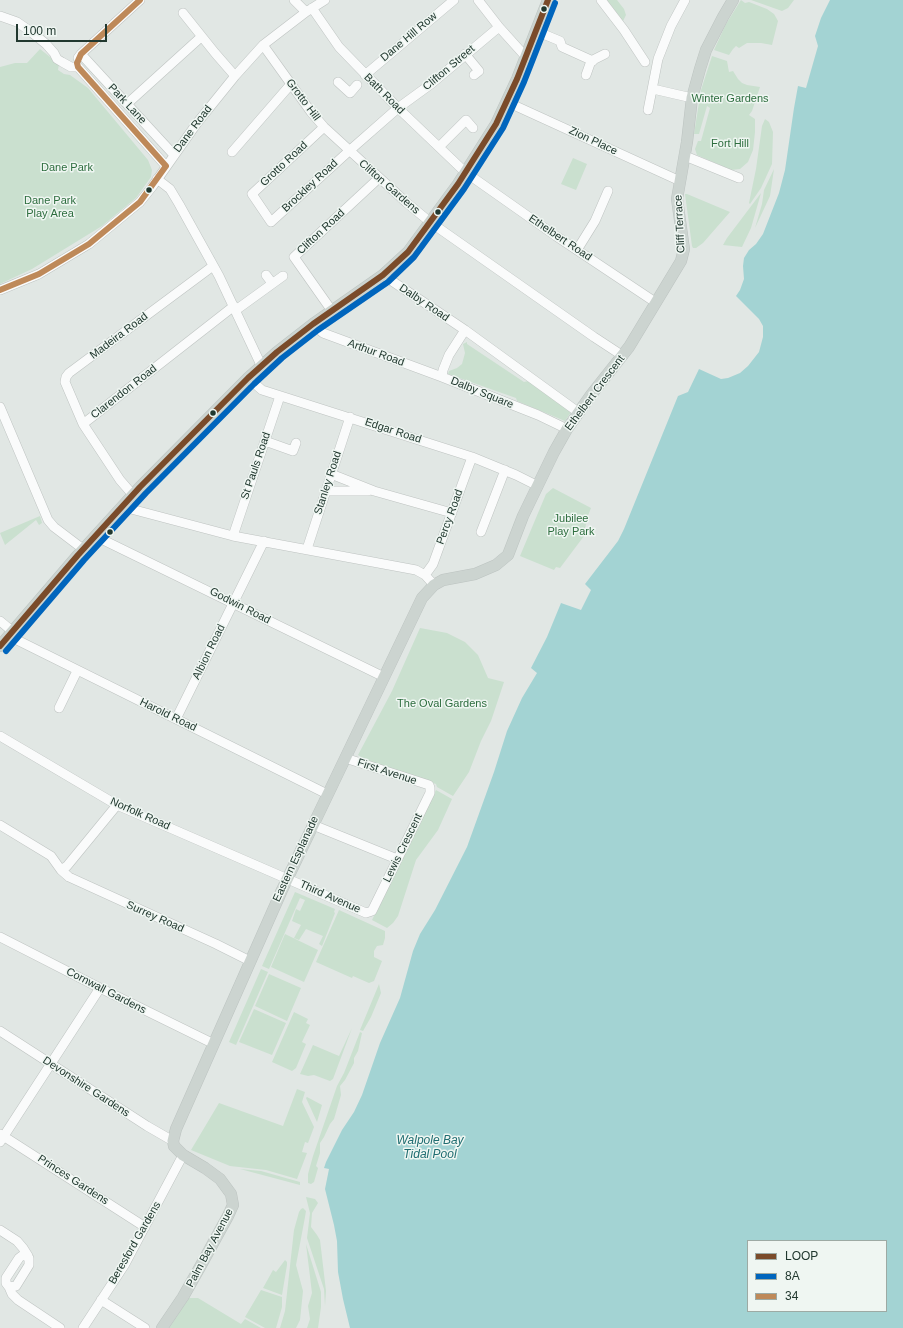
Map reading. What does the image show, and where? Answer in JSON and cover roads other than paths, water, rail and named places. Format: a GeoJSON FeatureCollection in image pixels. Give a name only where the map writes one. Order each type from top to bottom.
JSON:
{"type":"FeatureCollection","features":[{"type":"Feature","properties":{"kind":"main road"},"geometry":{"type":"LineString","coordinates":[[0,646],[83,549],[133,495],[261,365],[313,324],[383,275],[408,252],[465,172],[496,124],[526,57],[548,0]]}},
{"type":"Feature","properties":{"kind":"main road","name":"Cliff Terrace"},"geometry":{"type":"LineString","coordinates":[[665,286],[681,261],[684,252],[677,199],[685,156],[692,98],[706,50],[733,0]]}},
{"type":"Feature","properties":{"kind":"main road","name":"Ethelbert Crescent"},"geometry":{"type":"LineString","coordinates":[[434,585],[449,578],[471,576],[496,565],[503,560],[512,548],[523,516],[554,452],[578,412],[623,356],[665,286]]}},
{"type":"Feature","properties":{"kind":"main road","name":"Eastern Esplanade"},"geometry":{"type":"LineString","coordinates":[[172,1141],[250,961],[327,794],[422,598],[434,585]]}},
{"type":"Feature","properties":{"kind":"main road","name":"Palm Bay Avenue"},"geometry":{"type":"LineString","coordinates":[[162,1328],[200,1268],[233,1205],[231,1194],[220,1179],[183,1155],[174,1146],[172,1141]]}},
{"type":"Feature","properties":{"kind":"street"},"geometry":{"type":"LineString","coordinates":[[140,0],[80,56],[77,63],[78,68],[166,166]]}},
{"type":"Feature","properties":{"kind":"street","name":"Bath Road"},"geometry":{"type":"LineString","coordinates":[[294,0],[309,10],[363,79],[398,108],[465,172]]}},
{"type":"Feature","properties":{"kind":"street","name":"Dane Road"},"geometry":{"type":"LineString","coordinates":[[0,290],[39,274],[89,244],[140,202],[197,123],[263,45],[309,10],[325,0]]}},
{"type":"Feature","properties":{"kind":"street","name":"Dane Hill Row"},"geometry":{"type":"LineString","coordinates":[[363,79],[399,45],[454,0]]}},
{"type":"Feature","properties":{"kind":"street"},"geometry":{"type":"LineString","coordinates":[[478,0],[526,57]]}},
{"type":"Feature","properties":{"kind":"street"},"geometry":{"type":"LineString","coordinates":[[601,0],[646,62]]}},
{"type":"Feature","properties":{"kind":"street"},"geometry":{"type":"LineString","coordinates":[[648,110],[658,59],[671,26],[685,0]]}},
{"type":"Feature","properties":{"kind":"street"},"geometry":{"type":"LineString","coordinates":[[183,13],[201,37],[236,76]]}},
{"type":"Feature","properties":{"kind":"street"},"geometry":{"type":"LineString","coordinates":[[0,16],[17,22],[30,31],[46,44],[57,59],[65,65],[78,68]]}},
{"type":"Feature","properties":{"kind":"street","name":"Clifton Street"},"geometry":{"type":"LineString","coordinates":[[349,151],[398,108],[500,27]]}},
{"type":"Feature","properties":{"kind":"street"},"geometry":{"type":"LineString","coordinates":[[536,31],[560,41],[562,47],[593,61]]}},
{"type":"Feature","properties":{"kind":"street"},"geometry":{"type":"LineString","coordinates":[[127,104],[201,37]]}},
{"type":"Feature","properties":{"kind":"street","name":"Grotto Hill"},"geometry":{"type":"LineString","coordinates":[[263,45],[324,127],[349,151]]}},
{"type":"Feature","properties":{"kind":"street"},"geometry":{"type":"LineString","coordinates":[[54,53],[62,58],[68,59],[80,56]]}},
{"type":"Feature","properties":{"kind":"street"},"geometry":{"type":"LineString","coordinates":[[465,54],[479,71],[474,75]]}},
{"type":"Feature","properties":{"kind":"street"},"geometry":{"type":"LineString","coordinates":[[586,75],[591,62],[606,54]]}},
{"type":"Feature","properties":{"kind":"street","name":"Park Lane"},"geometry":{"type":"LineString","coordinates":[[80,56],[174,155]]}},
{"type":"Feature","properties":{"kind":"street"},"geometry":{"type":"LineString","coordinates":[[338,82],[350,93],[363,79]]}},
{"type":"Feature","properties":{"kind":"street"},"geometry":{"type":"LineString","coordinates":[[232,152],[291,84]]}},
{"type":"Feature","properties":{"kind":"street"},"geometry":{"type":"LineString","coordinates":[[653,89],[692,98]]}},
{"type":"Feature","properties":{"kind":"street","name":"Zion Place"},"geometry":{"type":"LineString","coordinates":[[507,102],[680,180]]}},
{"type":"Feature","properties":{"kind":"street"},"geometry":{"type":"LineString","coordinates":[[439,147],[466,120],[473,128]]}},
{"type":"Feature","properties":{"kind":"street","name":"Grotto Road"},"geometry":{"type":"LineString","coordinates":[[271,222],[252,194],[324,127]]}},
{"type":"Feature","properties":{"kind":"street","name":"Clifton Gardens"},"geometry":{"type":"LineString","coordinates":[[349,151],[430,222],[623,356]]}},
{"type":"Feature","properties":{"kind":"street","name":"Brockley Road"},"geometry":{"type":"LineString","coordinates":[[271,222],[349,151]]}},
{"type":"Feature","properties":{"kind":"street"},"geometry":{"type":"LineString","coordinates":[[685,156],[739,178]]}},
{"type":"Feature","properties":{"kind":"street","name":"Ethelbert Road"},"geometry":{"type":"LineString","coordinates":[[465,172],[655,302]]}},
{"type":"Feature","properties":{"kind":"street","name":"Clifton Road"},"geometry":{"type":"LineString","coordinates":[[332,311],[294,257],[379,178]]}},
{"type":"Feature","properties":{"kind":"street"},"geometry":{"type":"LineString","coordinates":[[157,179],[170,189],[235,308],[261,365]]}},
{"type":"Feature","properties":{"kind":"street"},"geometry":{"type":"LineString","coordinates":[[578,250],[596,221],[608,191]]}},
{"type":"Feature","properties":{"kind":"street","name":"Madeira Road"},"geometry":{"type":"LineString","coordinates":[[83,424],[65,382],[69,373],[213,266]]}},
{"type":"Feature","properties":{"kind":"street"},"geometry":{"type":"LineString","coordinates":[[266,275],[272,283]]}},
{"type":"Feature","properties":{"kind":"street","name":"Dalby Road"},"geometry":{"type":"LineString","coordinates":[[383,275],[465,330]]}},
{"type":"Feature","properties":{"kind":"street","name":"Clarendon Road"},"geometry":{"type":"LineString","coordinates":[[133,495],[120,480],[83,424],[235,308],[283,276]]}},
{"type":"Feature","properties":{"kind":"street","name":"Arthur Road"},"geometry":{"type":"LineString","coordinates":[[313,324],[323,333],[442,377]]}},
{"type":"Feature","properties":{"kind":"street"},"geometry":{"type":"LineString","coordinates":[[465,330],[578,412]]}},
{"type":"Feature","properties":{"kind":"street","name":"Dalby Square"},"geometry":{"type":"LineString","coordinates":[[465,330],[450,354],[443,370],[442,377],[538,415],[568,429]]}},
{"type":"Feature","properties":{"kind":"street","name":"Edgar Road"},"geometry":{"type":"LineString","coordinates":[[248,378],[262,390],[472,457],[505,470],[538,486]]}},
{"type":"Feature","properties":{"kind":"street","name":"St Pauls Road"},"geometry":{"type":"LineString","coordinates":[[233,536],[280,396]]}},
{"type":"Feature","properties":{"kind":"street"},"geometry":{"type":"LineString","coordinates":[[0,407],[48,520],[54,527],[83,549]]}},
{"type":"Feature","properties":{"kind":"street","name":"Stanley Road"},"geometry":{"type":"LineString","coordinates":[[307,549],[350,417]]}},
{"type":"Feature","properties":{"kind":"street"},"geometry":{"type":"LineString","coordinates":[[265,440],[293,451],[296,443]]}},
{"type":"Feature","properties":{"kind":"street","name":"Percy Road"},"geometry":{"type":"LineString","coordinates":[[425,575],[433,564],[472,457]]}},
{"type":"Feature","properties":{"kind":"street"},"geometry":{"type":"LineString","coordinates":[[481,532],[505,470]]}},
{"type":"Feature","properties":{"kind":"street"},"geometry":{"type":"LineString","coordinates":[[331,474],[374,491],[452,513]]}},
{"type":"Feature","properties":{"kind":"street"},"geometry":{"type":"LineString","coordinates":[[326,491],[374,491]]}},
{"type":"Feature","properties":{"kind":"street"},"geometry":{"type":"LineString","coordinates":[[124,505],[131,509],[233,536],[416,570],[425,575],[434,585]]}},
{"type":"Feature","properties":{"kind":"street","name":"Godwin Road"},"geometry":{"type":"LineString","coordinates":[[95,536],[384,677]]}},
{"type":"Feature","properties":{"kind":"street","name":"Albion Road"},"geometry":{"type":"LineString","coordinates":[[176,719],[264,541]]}},
{"type":"Feature","properties":{"kind":"street","name":"Harold Road"},"geometry":{"type":"LineString","coordinates":[[0,621],[10,634],[77,671],[327,794]]}},
{"type":"Feature","properties":{"kind":"street"},"geometry":{"type":"LineString","coordinates":[[59,708],[77,671]]}},
{"type":"Feature","properties":{"kind":"street","name":"Norfolk Road"},"geometry":{"type":"LineString","coordinates":[[0,736],[117,805],[288,878]]}},
{"type":"Feature","properties":{"kind":"street","name":"First Avenue"},"geometry":{"type":"LineString","coordinates":[[344,758],[429,785]]}},
{"type":"Feature","properties":{"kind":"street","name":"Lewis Crescent"},"geometry":{"type":"LineString","coordinates":[[372,911],[430,793],[429,785]]}},
{"type":"Feature","properties":{"kind":"street"},"geometry":{"type":"LineString","coordinates":[[61,870],[67,866],[117,805]]}},
{"type":"Feature","properties":{"kind":"street","name":"Surrey Road"},"geometry":{"type":"LineString","coordinates":[[0,825],[51,856],[61,870],[69,877],[250,961]]}},
{"type":"Feature","properties":{"kind":"street"},"geometry":{"type":"LineString","coordinates":[[313,825],[397,859]]}},
{"type":"Feature","properties":{"kind":"street","name":"Third Avenue"},"geometry":{"type":"LineString","coordinates":[[288,878],[366,913],[372,911]]}},
{"type":"Feature","properties":{"kind":"street","name":"Cornwall Gardens"},"geometry":{"type":"LineString","coordinates":[[0,937],[214,1044]]}},
{"type":"Feature","properties":{"kind":"street"},"geometry":{"type":"LineString","coordinates":[[1,1137],[51,1064],[100,988]]}},
{"type":"Feature","properties":{"kind":"street","name":"Devonshire Gardens"},"geometry":{"type":"LineString","coordinates":[[0,1031],[152,1130],[172,1141]]}},
{"type":"Feature","properties":{"kind":"street","name":"Princes Gardens"},"geometry":{"type":"LineString","coordinates":[[1,1137],[146,1227]]}},
{"type":"Feature","properties":{"kind":"street","name":"Beresford Gardens"},"geometry":{"type":"LineString","coordinates":[[83,1328],[125,1264],[183,1155]]}},
{"type":"Feature","properties":{"kind":"street"},"geometry":{"type":"LineString","coordinates":[[0,1230],[17,1241],[28,1256],[20,1256],[6,1278],[6,1283],[12,1294],[18,1300],[60,1328]]}},
{"type":"Feature","properties":{"kind":"street"},"geometry":{"type":"LineString","coordinates":[[101,1300],[145,1328]]}},
{"type":"Feature","properties":{"kind":"water","name":"Walpole Bay Tidal Pool"},"geometry":{"type":"Polygon","coordinates":[[[830,0],[903,0],[903,1328],[350,1328],[338,1272],[337,1241],[325,1189],[329,1169],[324,1168],[326,1162],[362,1095],[380,1043],[400,998],[413,951],[420,934],[435,910],[467,847],[507,731],[522,698],[537,673],[531,668],[547,637],[561,603],[581,610],[591,590],[585,584],[618,541],[678,396],[688,392],[699,369],[721,379],[728,378],[740,373],[748,366],[759,352],[763,337],[763,326],[759,319],[736,296],[744,279],[744,258],[763,234],[779,193],[785,170],[798,86],[806,88],[818,46],[815,36],[821,18],[830,0]]]}},
{"type":"Feature","properties":{"kind":"park label","name":"Winter Gardens"},"geometry":{"type":"Point","coordinates":[730,99]}},
{"type":"Feature","properties":{"kind":"park label","name":"Fort Hill"},"geometry":{"type":"Point","coordinates":[730,144]}},
{"type":"Feature","properties":{"kind":"park label","name":"Dane Park"},"geometry":{"type":"Point","coordinates":[67,168]}},
{"type":"Feature","properties":{"kind":"park label","name":"Dane Park Play Area"},"geometry":{"type":"Point","coordinates":[50,207]}},
{"type":"Feature","properties":{"kind":"park label","name":"Jubilee Play Park"},"geometry":{"type":"Point","coordinates":[571,525]}},
{"type":"Feature","properties":{"kind":"park label","name":"The Oval Gardens"},"geometry":{"type":"Point","coordinates":[442,704]}}]}
